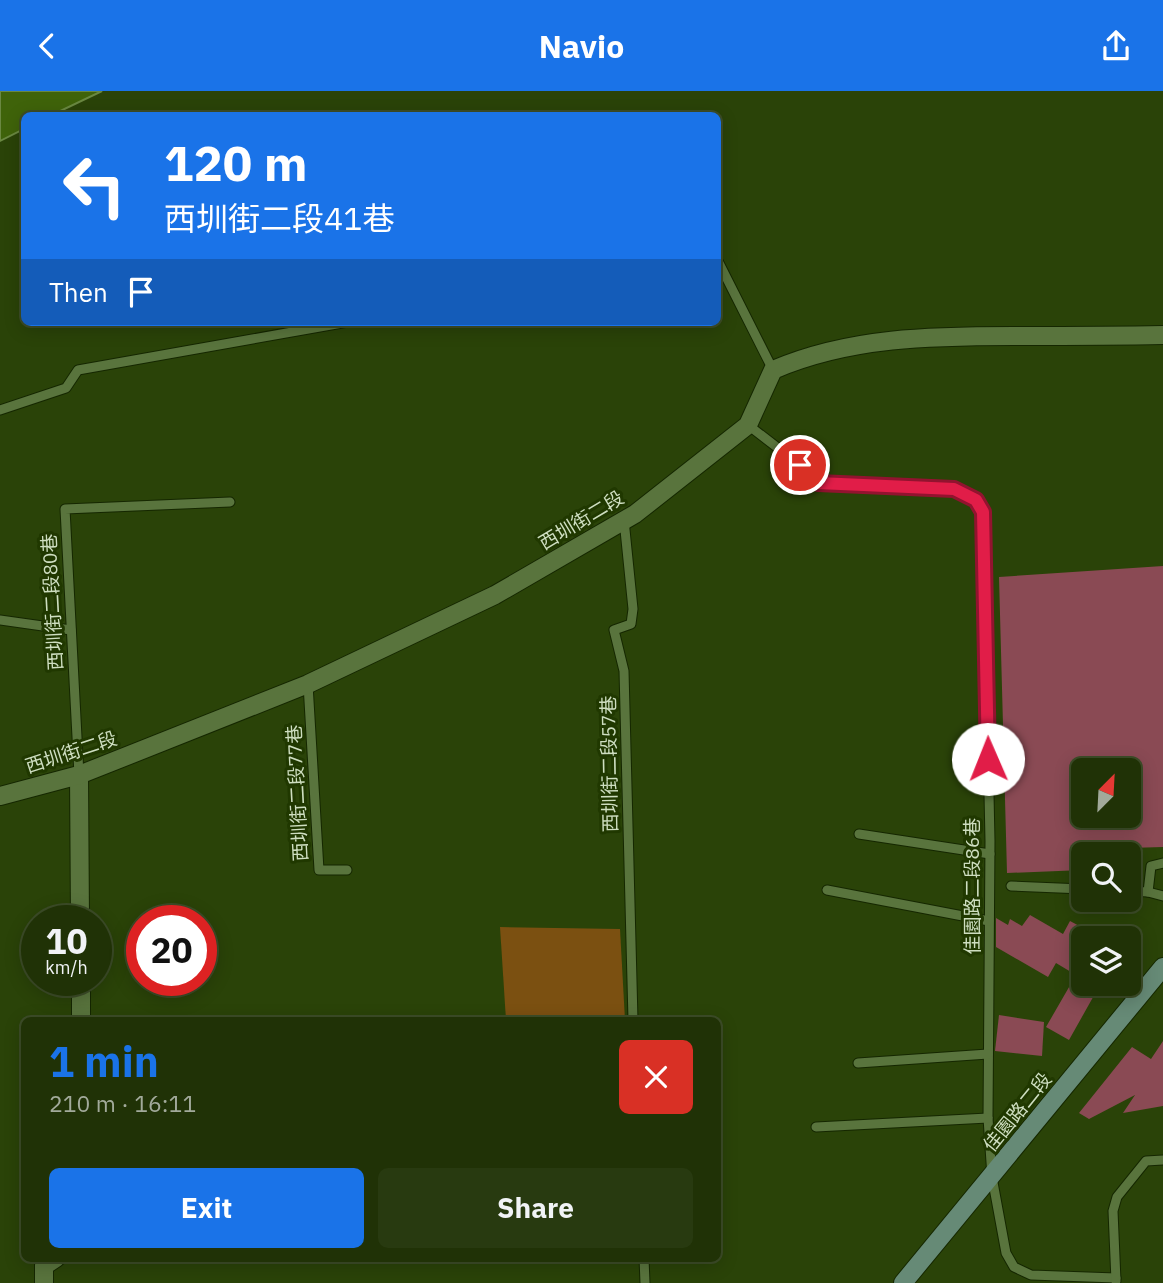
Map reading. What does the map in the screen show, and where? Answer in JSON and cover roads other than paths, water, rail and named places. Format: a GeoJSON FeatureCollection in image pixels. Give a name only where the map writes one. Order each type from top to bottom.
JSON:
{"type":"FeatureCollection","features":[{"type":"Feature","properties":{"kind":"street"},"geometry":{"type":"LineString","coordinates":[[773,370],[800,358],[887,341],[939,336],[1163,335]]}},
{"type":"Feature","properties":{"kind":"street","name":"西圳街二段"},"geometry":{"type":"LineString","coordinates":[[0,796],[79,775],[308,684],[495,595],[624,520],[748,425],[773,370]]}},
{"type":"Feature","properties":{"kind":"street"},"geometry":{"type":"LineString","coordinates":[[79,775],[80,905]]}},
{"type":"Feature","properties":{"kind":"street","name":"佳園路二段"},"geometry":{"type":"LineString","coordinates":[[903,1283],[1163,967]]}},
{"type":"Feature","properties":{"kind":"street"},"geometry":{"type":"LineString","coordinates":[[81,996],[81,1017]]}},
{"type":"Feature","properties":{"kind":"street"},"geometry":{"type":"LineString","coordinates":[[44,1283],[44,1266],[50,1262]]}},
{"type":"Feature","properties":{"kind":"lane"},"geometry":{"type":"LineString","coordinates":[[721,267],[773,370]]}},
{"type":"Feature","properties":{"kind":"lane"},"geometry":{"type":"LineString","coordinates":[[0,410],[66,389],[78,370],[326,326]]}},
{"type":"Feature","properties":{"kind":"lane","name":"佳園路二段86巷"},"geometry":{"type":"LineString","coordinates":[[748,425],[800,465],[818,483],[954,489],[976,500],[983,512],[990,854],[988,1118],[992,1177],[1006,1253],[1014,1267],[1031,1275],[1116,1281]]}},
{"type":"Feature","properties":{"kind":"lane","name":"西圳街二段80巷"},"geometry":{"type":"LineString","coordinates":[[79,775],[65,509],[230,502]]}},
{"type":"Feature","properties":{"kind":"lane","name":"西圳街二段57巷"},"geometry":{"type":"LineString","coordinates":[[624,520],[633,609],[631,624],[614,631],[624,671],[633,1017]]}},
{"type":"Feature","properties":{"kind":"lane"},"geometry":{"type":"LineString","coordinates":[[0,620],[71,630]]}},
{"type":"Feature","properties":{"kind":"lane","name":"西圳街二段77巷"},"geometry":{"type":"LineString","coordinates":[[308,684],[319,870],[347,870]]}},
{"type":"Feature","properties":{"kind":"lane"},"geometry":{"type":"LineString","coordinates":[[859,835],[990,854]]}},
{"type":"Feature","properties":{"kind":"lane"},"geometry":{"type":"LineString","coordinates":[[1148,892],[1151,866],[1163,863]]}},
{"type":"Feature","properties":{"kind":"lane"},"geometry":{"type":"LineString","coordinates":[[1011,886],[1071,888]]}},
{"type":"Feature","properties":{"kind":"lane"},"geometry":{"type":"LineString","coordinates":[[827,890],[989,921]]}},
{"type":"Feature","properties":{"kind":"lane"},"geometry":{"type":"LineString","coordinates":[[1141,892],[1163,896]]}},
{"type":"Feature","properties":{"kind":"lane"},"geometry":{"type":"LineString","coordinates":[[858,1063],[988,1055]]}},
{"type":"Feature","properties":{"kind":"lane"},"geometry":{"type":"LineString","coordinates":[[816,1127],[988,1118]]}},
{"type":"Feature","properties":{"kind":"lane"},"geometry":{"type":"LineString","coordinates":[[1116,1281],[1113,1211],[1117,1197],[1146,1161],[1163,1160]]}},
{"type":"Feature","properties":{"kind":"lane"},"geometry":{"type":"LineString","coordinates":[[644,1262],[645,1283]]}}]}
